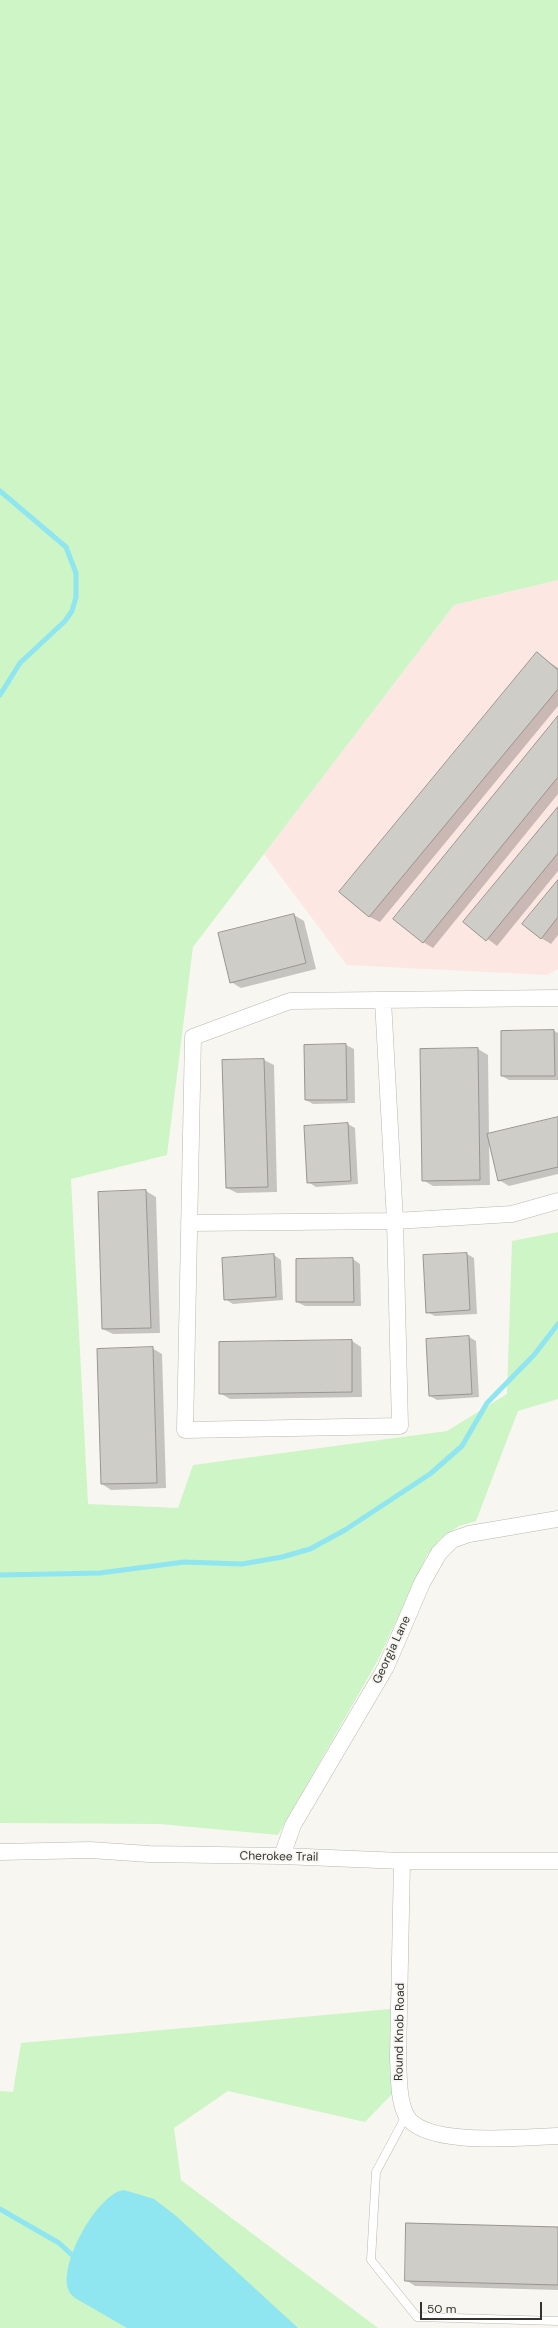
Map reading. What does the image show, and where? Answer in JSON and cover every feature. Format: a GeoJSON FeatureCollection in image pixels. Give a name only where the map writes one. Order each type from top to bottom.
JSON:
{"type":"FeatureCollection","features":[{"type":"Feature","properties":{"kind":"street"},"geometry":{"type":"LineString","coordinates":[[383,1000],[395,1221],[400,1426],[185,1430],[193,1037],[290,1001],[558,998]]}},
{"type":"Feature","properties":{"kind":"street"},"geometry":{"type":"LineString","coordinates":[[189,1223],[395,1221],[512,1214],[558,1201]]}},
{"type":"Feature","properties":{"kind":"street","name":"Georgia Lane"},"geometry":{"type":"LineString","coordinates":[[282,1856],[293,1825],[386,1668],[422,1582],[439,1553],[452,1540],[469,1534],[558,1519]]}},
{"type":"Feature","properties":{"kind":"street","name":"Cherokee Trail"},"geometry":{"type":"LineString","coordinates":[[0,1852],[90,1850],[148,1854],[282,1856],[402,1861],[558,1861]]}},
{"type":"Feature","properties":{"kind":"street","name":"Round Knob Road"},"geometry":{"type":"LineString","coordinates":[[402,1861],[400,1905],[401,2008],[398,2058],[399,2087],[406,2116]]}},
{"type":"Feature","properties":{"kind":"street"},"geometry":{"type":"LineString","coordinates":[[406,2116],[424,2131],[443,2137],[558,2136]]}},
{"type":"Feature","properties":{"kind":"lane"},"geometry":{"type":"LineString","coordinates":[[406,2116],[376,2172],[371,2260],[417,2317],[558,2321]]}},
{"type":"Feature","properties":{"kind":"shaded area"},"geometry":{"type":"Polygon","coordinates":[[[558,580],[558,969],[547,975],[347,965],[264,854],[454,605],[558,580]]]}},
{"type":"Feature","properties":{"kind":"green space"},"geometry":{"type":"Polygon","coordinates":[[[0,0],[558,0],[558,580],[454,605],[193,947],[167,1155],[71,1179],[88,1504],[178,1508],[193,1465],[447,1431],[507,1394],[512,1241],[558,1232],[558,1399],[518,1411],[476,1521],[459,1526],[441,1538],[427,1555],[378,1660],[278,1835],[160,1824],[0,1823],[0,0]]]}},
{"type":"Feature","properties":{"kind":"green space"},"geometry":{"type":"Polygon","coordinates":[[[401,2008],[399,2087],[365,2122],[228,2091],[174,2128],[181,2180],[378,2328],[0,2328],[0,2091],[13,2092],[21,2043],[401,2008]]]}},
{"type":"Feature","properties":{"kind":"water"},"geometry":{"type":"Polygon","coordinates":[[[124,2190],[154,2199],[175,2215],[298,2328],[127,2328],[75,2298],[69,2292],[67,2280],[74,2249],[82,2233],[102,2204],[113,2194],[124,2190]]]}},
{"type":"Feature","properties":{"kind":"building"},"geometry":{"type":"Polygon","coordinates":[[[537,652],[558,670],[558,689],[369,917],[339,892],[537,652]]]}},
{"type":"Feature","properties":{"kind":"building"},"geometry":{"type":"Polygon","coordinates":[[[558,716],[558,777],[423,943],[393,919],[558,716]]]}},
{"type":"Feature","properties":{"kind":"building"},"geometry":{"type":"Polygon","coordinates":[[[558,807],[558,853],[486,941],[463,922],[558,807]]]}},
{"type":"Feature","properties":{"kind":"building"},"geometry":{"type":"Polygon","coordinates":[[[558,880],[558,917],[541,939],[522,924],[558,880]]]}},
{"type":"Feature","properties":{"kind":"building"},"geometry":{"type":"Polygon","coordinates":[[[294,914],[306,963],[230,983],[218,933],[294,914]]]}},
{"type":"Feature","properties":{"kind":"building"},"geometry":{"type":"Polygon","coordinates":[[[554,1030],[555,1076],[501,1076],[501,1031],[554,1030]]]}},
{"type":"Feature","properties":{"kind":"building"},"geometry":{"type":"Polygon","coordinates":[[[346,1044],[347,1100],[305,1100],[304,1045],[346,1044]]]}},
{"type":"Feature","properties":{"kind":"building"},"geometry":{"type":"Polygon","coordinates":[[[478,1048],[480,1180],[422,1181],[420,1049],[478,1048]]]}},
{"type":"Feature","properties":{"kind":"building"},"geometry":{"type":"Polygon","coordinates":[[[264,1059],[268,1187],[226,1188],[222,1060],[264,1059]]]}},
{"type":"Feature","properties":{"kind":"building"},"geometry":{"type":"Polygon","coordinates":[[[558,1117],[558,1167],[498,1181],[487,1134],[558,1117]]]}},
{"type":"Feature","properties":{"kind":"building"},"geometry":{"type":"Polygon","coordinates":[[[348,1123],[351,1181],[307,1183],[304,1126],[348,1123]]]}},
{"type":"Feature","properties":{"kind":"building"},"geometry":{"type":"Polygon","coordinates":[[[146,1190],[151,1328],[102,1329],[98,1192],[146,1190]]]}},
{"type":"Feature","properties":{"kind":"building"},"geometry":{"type":"Polygon","coordinates":[[[467,1253],[470,1310],[426,1313],[423,1255],[467,1253]]]}},
{"type":"Feature","properties":{"kind":"building"},"geometry":{"type":"Polygon","coordinates":[[[274,1254],[276,1297],[224,1300],[222,1258],[274,1254]]]}},
{"type":"Feature","properties":{"kind":"building"},"geometry":{"type":"Polygon","coordinates":[[[353,1258],[354,1302],[296,1302],[296,1259],[353,1258]]]}},
{"type":"Feature","properties":{"kind":"building"},"geometry":{"type":"Polygon","coordinates":[[[469,1336],[472,1394],[429,1396],[426,1339],[469,1336]]]}},
{"type":"Feature","properties":{"kind":"building"},"geometry":{"type":"Polygon","coordinates":[[[352,1340],[352,1392],[219,1394],[219,1342],[352,1340]]]}},
{"type":"Feature","properties":{"kind":"building"},"geometry":{"type":"Polygon","coordinates":[[[153,1347],[157,1483],[101,1484],[97,1349],[153,1347]]]}},
{"type":"Feature","properties":{"kind":"building"},"geometry":{"type":"Polygon","coordinates":[[[406,2223],[558,2227],[558,2285],[405,2281],[406,2223]]]}},
{"type":"Feature","properties":{"kind":"waterway"},"geometry":{"type":"LineString","coordinates":[[0,491],[66,547],[76,573],[76,597],[72,611],[65,621],[20,663],[0,695]]}},
{"type":"Feature","properties":{"kind":"waterway"},"geometry":{"type":"LineString","coordinates":[[0,1575],[100,1573],[184,1562],[242,1564],[282,1557],[310,1549],[345,1530],[430,1474],[462,1446],[487,1403],[534,1355],[558,1324]]}},
{"type":"Feature","properties":{"kind":"waterway"},"geometry":{"type":"LineString","coordinates":[[0,2209],[59,2243],[72,2255]]}}]}
